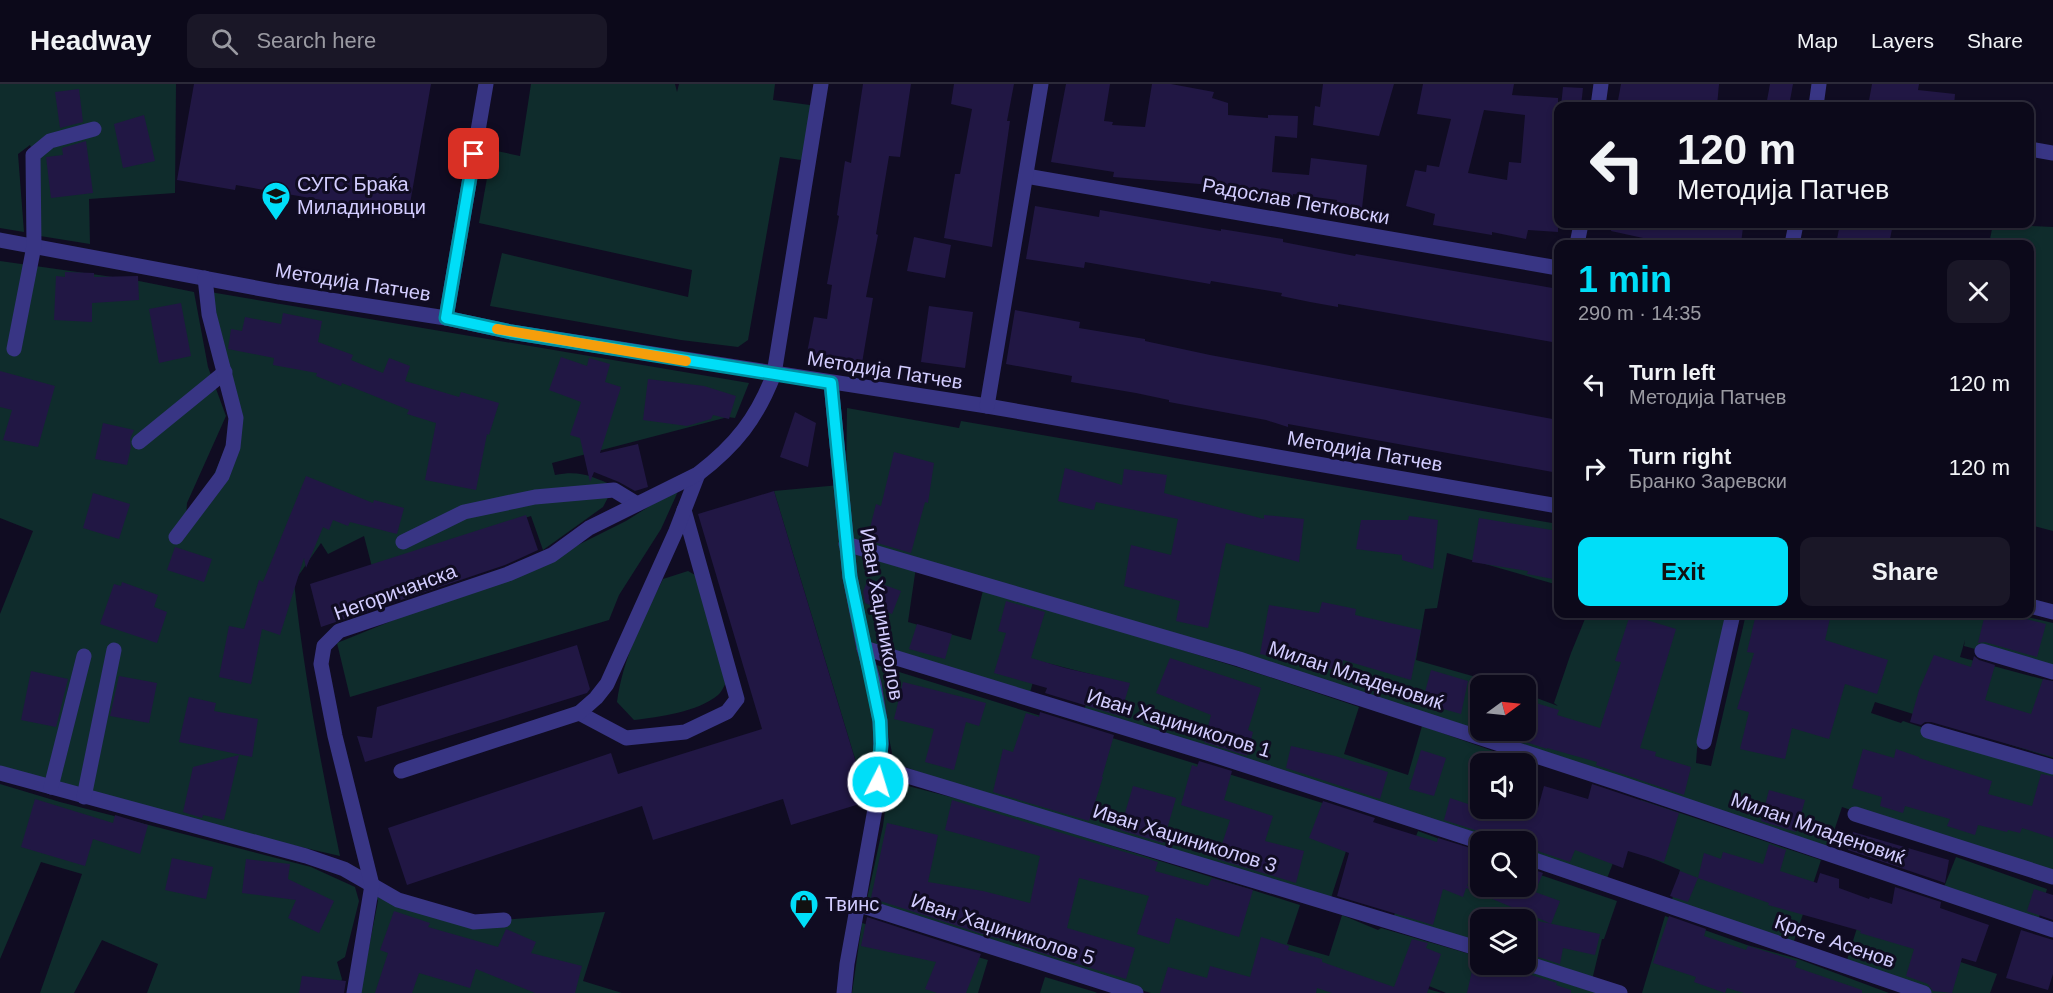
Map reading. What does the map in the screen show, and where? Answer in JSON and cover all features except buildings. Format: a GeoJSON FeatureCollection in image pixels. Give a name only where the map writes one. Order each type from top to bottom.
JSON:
{"type":"FeatureCollection","features":[{"type":"Feature","properties":{"kind":"street"},"geometry":{"type":"LineString","coordinates":[[446,318],[486,84]]}},
{"type":"Feature","properties":{"kind":"street"},"geometry":{"type":"LineString","coordinates":[[774,374],[821,84]]}},
{"type":"Feature","properties":{"kind":"street"},"geometry":{"type":"LineString","coordinates":[[987,406],[1041,84]]}},
{"type":"Feature","properties":{"kind":"street"},"geometry":{"type":"LineString","coordinates":[[1599,102],[1601,84]]}},
{"type":"Feature","properties":{"kind":"street"},"geometry":{"type":"LineString","coordinates":[[1817,102],[1820,84]]}},
{"type":"Feature","properties":{"kind":"street"},"geometry":{"type":"LineString","coordinates":[[14,349],[34,246],[33,155],[50,141],[94,129]]}},
{"type":"Feature","properties":{"kind":"street"},"geometry":{"type":"LineString","coordinates":[[2034,150],[2053,153]]}},
{"type":"Feature","properties":{"kind":"street","name":"Радослав Петковски"},"geometry":{"type":"LineString","coordinates":[[1026,176],[1554,267]]}},
{"type":"Feature","properties":{"kind":"street","name":"Методија Патчев"},"geometry":{"type":"LineString","coordinates":[[0,240],[278,292],[446,318],[511,332],[987,406],[1554,505]]}},
{"type":"Feature","properties":{"kind":"street"},"geometry":{"type":"LineString","coordinates":[[176,537],[222,476],[233,447],[236,418],[208,314],[205,278]]}},
{"type":"Feature","properties":{"kind":"street"},"geometry":{"type":"LineString","coordinates":[[139,442],[225,372]]}},
{"type":"Feature","properties":{"kind":"street","name":"Негоричанска"},"geometry":{"type":"LineString","coordinates":[[354,993],[372,885],[335,736],[321,664],[324,646],[339,632],[508,574],[552,555],[589,528],[698,474],[714,462],[748,426],[764,400],[774,374]]}},
{"type":"Feature","properties":{"kind":"street","name":"Иван Хаџиниколов"},"geometry":{"type":"LineString","coordinates":[[831,383],[850,577],[864,648],[874,684],[881,744],[877,798],[857,904],[844,993]]}},
{"type":"Feature","properties":{"kind":"street"},"geometry":{"type":"LineString","coordinates":[[400,771],[579,713],[596,698],[608,684],[698,474]]}},
{"type":"Feature","properties":{"kind":"street"},"geometry":{"type":"LineString","coordinates":[[403,542],[464,512],[535,497],[614,490],[637,504]]}},
{"type":"Feature","properties":{"kind":"street"},"geometry":{"type":"LineString","coordinates":[[579,713],[626,738],[685,732],[727,712],[737,699],[684,510]]}},
{"type":"Feature","properties":{"kind":"street","name":"Милан Младеновиќ"},"geometry":{"type":"LineString","coordinates":[[846,544],[1239,659],[1608,779],[2053,930]]}},
{"type":"Feature","properties":{"kind":"street"},"geometry":{"type":"LineString","coordinates":[[2034,607],[2053,612]]}},
{"type":"Feature","properties":{"kind":"street"},"geometry":{"type":"LineString","coordinates":[[1704,742],[1732,618]]}},
{"type":"Feature","properties":{"kind":"street","name":"Иван Хаџиниколов 1"},"geometry":{"type":"LineString","coordinates":[[864,648],[1220,757],[1470,838]]}},
{"type":"Feature","properties":{"kind":"street"},"geometry":{"type":"LineString","coordinates":[[84,796],[114,650]]}},
{"type":"Feature","properties":{"kind":"street"},"geometry":{"type":"LineString","coordinates":[[1982,651],[2053,672]]}},
{"type":"Feature","properties":{"kind":"street"},"geometry":{"type":"LineString","coordinates":[[51,787],[84,656]]}},
{"type":"Feature","properties":{"kind":"street"},"geometry":{"type":"LineString","coordinates":[[1928,731],[2053,767]]}},
{"type":"Feature","properties":{"kind":"street","name":"Иван Хаџиниколов 3"},"geometry":{"type":"LineString","coordinates":[[878,767],[1470,946]]}},
{"type":"Feature","properties":{"kind":"street"},"geometry":{"type":"LineString","coordinates":[[0,773],[344,868],[398,900],[474,922],[504,920]]}},
{"type":"Feature","properties":{"kind":"street"},"geometry":{"type":"LineString","coordinates":[[1855,814],[2053,877]]}},
{"type":"Feature","properties":{"kind":"street","name":"Крсте Асенов"},"geometry":{"type":"LineString","coordinates":[[1536,860],[1924,993]]}},
{"type":"Feature","properties":{"kind":"street","name":"Иван Хаџиниколов 5"},"geometry":{"type":"LineString","coordinates":[[857,904],[1136,993]]}},
{"type":"Feature","properties":{"kind":"street"},"geometry":{"type":"LineString","coordinates":[[1536,966],[1620,993]]}},
{"type":"Feature","properties":{"kind":"green space"},"geometry":{"type":"Polygon","coordinates":[[[0,84],[176,84],[175,193],[89,199],[90,244],[34,235],[36,159],[30,145],[18,154],[24,232],[0,228],[0,84]]]}},
{"type":"Feature","properties":{"kind":"green space"},"geometry":{"type":"Polygon","coordinates":[[[531,84],[675,84],[677,92],[679,84],[775,84],[773,100],[817,106],[808,161],[780,157],[748,340],[738,347],[681,340],[490,306],[502,253],[688,297],[692,270],[479,223],[492,150],[520,156],[531,84]]]}},
{"type":"Feature","properties":{"kind":"green space"},"geometry":{"type":"Polygon","coordinates":[[[2053,227],[2053,531],[2034,526],[2034,240],[1990,240],[1992,228],[2053,227]]]}},
{"type":"Feature","properties":{"kind":"green space"},"geometry":{"type":"Polygon","coordinates":[[[0,261],[134,280],[194,292],[208,367],[226,416],[187,503],[186,518],[194,522],[238,418],[210,292],[749,383],[735,418],[728,417],[552,463],[555,475],[572,473],[585,475],[614,486],[603,507],[543,550],[531,516],[372,567],[364,536],[328,554],[321,543],[294,582],[314,720],[340,856],[175,818],[0,770],[0,614],[33,531],[0,518],[0,261]]]}},
{"type":"Feature","properties":{"kind":"green space"},"geometry":{"type":"Polygon","coordinates":[[[847,408],[959,428],[961,421],[1554,523],[1554,584],[1447,553],[1437,608],[1425,609],[1416,660],[1470,675],[1470,735],[1108,627],[1359,707],[1344,754],[1408,775],[1422,726],[1499,753],[1470,753],[1470,819],[1482,819],[1478,831],[1470,831],[1470,835],[1083,715],[1094,675],[1039,661],[1029,696],[868,647],[874,684],[877,798],[868,802],[774,491],[840,485],[846,492],[847,408]],[[916,567],[908,622],[971,640],[985,582],[916,567]]]}},
{"type":"Feature","properties":{"kind":"green space"},"geometry":{"type":"Polygon","coordinates":[[[680,487],[661,529],[619,595],[609,620],[350,697],[337,643],[574,547],[626,521],[680,487]]]}},
{"type":"Feature","properties":{"kind":"green space"},"geometry":{"type":"Polygon","coordinates":[[[688,571],[704,580],[730,675],[720,693],[700,706],[678,713],[634,720],[617,702],[629,654],[663,579],[688,571]]]}},
{"type":"Feature","properties":{"kind":"green space"},"geometry":{"type":"Polygon","coordinates":[[[1585,618],[1725,618],[1697,749],[1696,763],[1711,766],[1745,618],[2032,618],[2053,623],[2053,670],[1964,646],[1965,640],[1960,657],[2053,682],[2053,758],[1875,702],[1871,713],[1901,723],[1903,721],[2053,771],[2053,879],[1842,807],[1828,849],[1536,755],[1536,753],[1529,753],[1488,741],[1536,741],[1536,698],[1558,706],[1554,703],[1585,618]]]}},
{"type":"Feature","properties":{"kind":"green space"},"geometry":{"type":"Polygon","coordinates":[[[870,663],[1358,814],[1330,901],[990,797],[894,763],[870,663]]]}},
{"type":"Feature","properties":{"kind":"green space"},"geometry":{"type":"Polygon","coordinates":[[[889,781],[989,807],[1300,905],[1287,944],[1329,956],[1342,915],[1378,930],[1381,928],[1470,954],[1470,975],[1536,974],[1598,993],[1446,993],[1429,986],[1421,987],[1442,993],[1151,993],[865,908],[883,826],[889,781]]]}},
{"type":"Feature","properties":{"kind":"green space"},"geometry":{"type":"Polygon","coordinates":[[[0,784],[60,802],[311,867],[355,887],[359,901],[345,957],[337,962],[342,979],[338,993],[147,993],[158,964],[102,940],[74,993],[40,993],[82,874],[41,862],[0,959],[0,784]]]}},
{"type":"Feature","properties":{"kind":"green space"},"geometry":{"type":"Polygon","coordinates":[[[1641,800],[1821,860],[1793,944],[1670,907],[1680,870],[1627,848],[1641,800]]]}},
{"type":"Feature","properties":{"kind":"green space"},"geometry":{"type":"Polygon","coordinates":[[[1545,821],[1620,845],[1606,881],[1536,857],[1536,843],[1545,821]]]}},
{"type":"Feature","properties":{"kind":"green space"},"geometry":{"type":"Polygon","coordinates":[[[1418,831],[1470,850],[1470,897],[1536,897],[1536,873],[1617,901],[1604,939],[1602,939],[1592,980],[1536,962],[1536,909],[1470,909],[1470,941],[1393,919],[1406,878],[1401,875],[1418,831]]]}},
{"type":"Feature","properties":{"kind":"green space"},"geometry":{"type":"Polygon","coordinates":[[[1956,857],[2047,889],[2038,921],[1944,887],[1956,857]]]}},
{"type":"Feature","properties":{"kind":"green space"},"geometry":{"type":"Polygon","coordinates":[[[372,885],[474,922],[605,912],[583,981],[622,993],[360,993],[378,901],[372,885]]]}},
{"type":"Feature","properties":{"kind":"green space"},"geometry":{"type":"Polygon","coordinates":[[[1665,916],[1747,945],[1798,959],[1889,993],[1642,993],[1665,916]]]}},
{"type":"Feature","properties":{"kind":"green space"},"geometry":{"type":"Polygon","coordinates":[[[862,923],[988,960],[978,993],[852,993],[862,923]]]}},
{"type":"Feature","properties":{"kind":"green space"},"geometry":{"type":"Polygon","coordinates":[[[1857,928],[1997,974],[1990,993],[1928,993],[1846,963],[1857,928]]]}},
{"type":"Feature","properties":{"kind":"green space"},"geometry":{"type":"Polygon","coordinates":[[[1045,977],[1095,992],[1097,993],[1040,993],[1045,977]]]}},
{"type":"Feature","properties":{"kind":"slow traffic"},"geometry":{"type":"LineString","coordinates":[[497,329],[686,361]]}},
{"type":"Feature","properties":{"kind":"place","name":"СУГС Браќа Миладиновци"},"geometry":{"type":"Point","coordinates":[276,222]}},
{"type":"Feature","properties":{"kind":"place","name":"Твинс"},"geometry":{"type":"Point","coordinates":[804,930]}},
{"type":"Feature","properties":{"kind":"route"},"geometry":{"type":"LineString","coordinates":[[474,154],[446,318],[511,332],[831,383],[850,577],[880,721],[878,782]]}}]}
